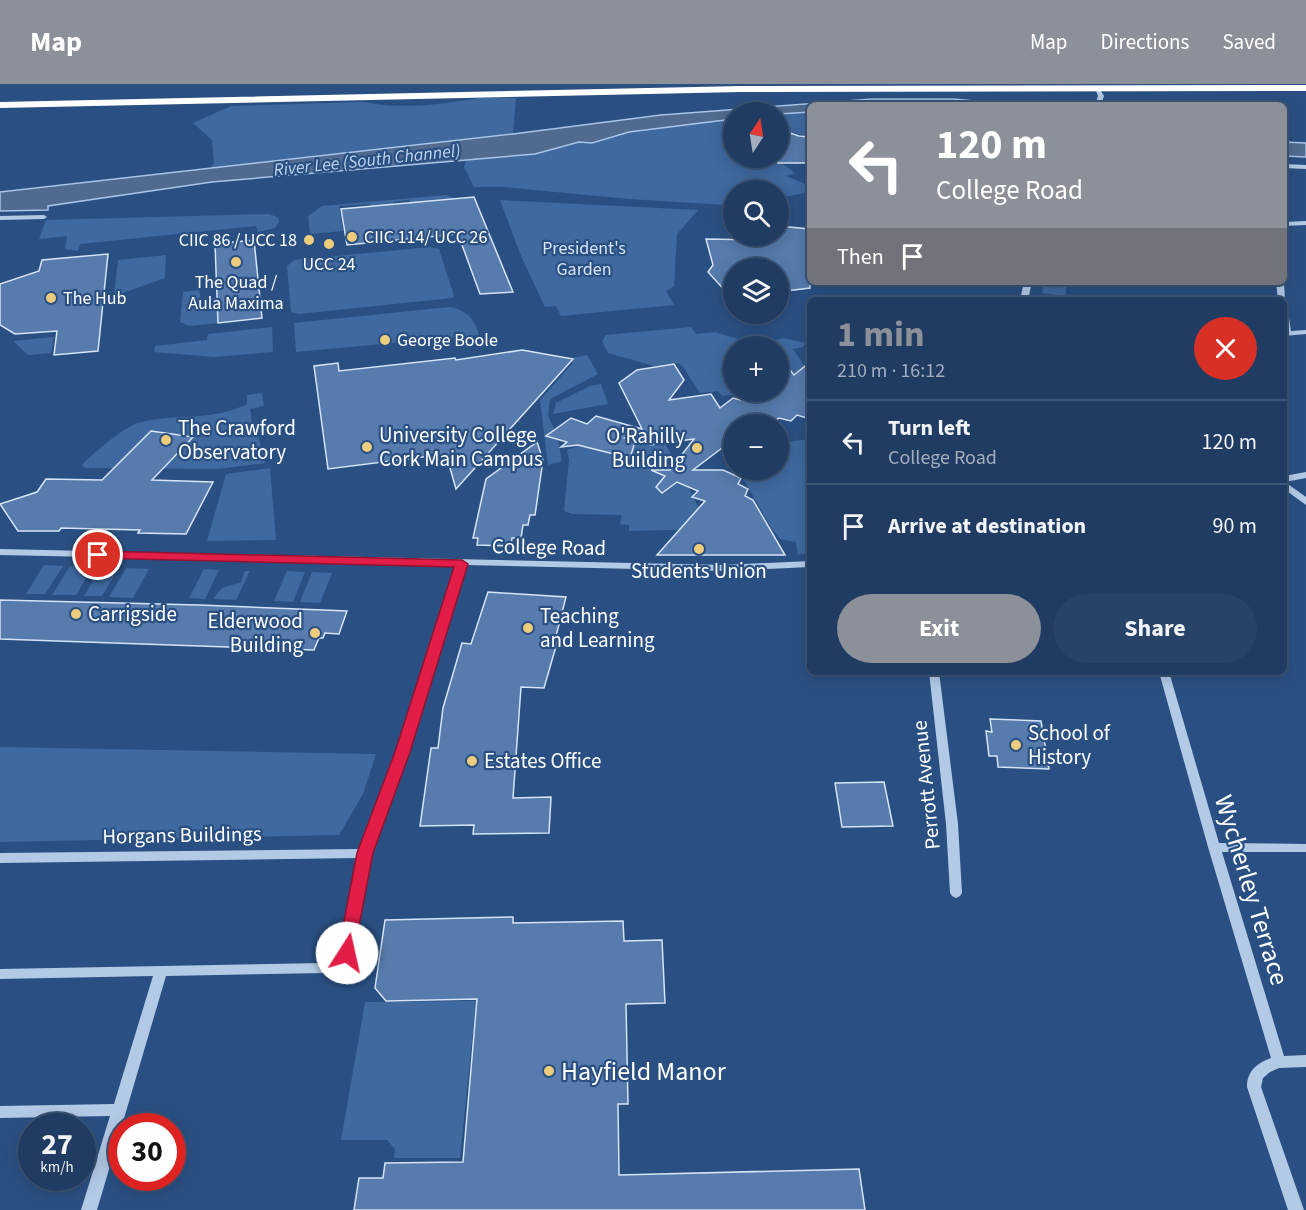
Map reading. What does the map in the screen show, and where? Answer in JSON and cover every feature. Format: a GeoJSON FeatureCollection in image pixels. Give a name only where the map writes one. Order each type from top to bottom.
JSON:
{"type":"FeatureCollection","features":[{"type":"Feature","properties":{"kind":"highway"},"geometry":{"type":"LineString","coordinates":[[0,105],[927,84]]}},
{"type":"Feature","properties":{"kind":"highway"},"geometry":{"type":"LineString","coordinates":[[1001,84],[1021,88]]}},
{"type":"Feature","properties":{"kind":"highway"},"geometry":{"type":"LineString","coordinates":[[864,87],[1306,88]]}},
{"type":"Feature","properties":{"kind":"street"},"geometry":{"type":"LineString","coordinates":[[1097,89],[1101,96],[1099,102]]}},
{"type":"Feature","properties":{"kind":"street"},"geometry":{"type":"LineString","coordinates":[[1287,166],[1306,167]]}},
{"type":"Feature","properties":{"kind":"street"},"geometry":{"type":"LineString","coordinates":[[0,218],[44,217]]}},
{"type":"Feature","properties":{"kind":"street"},"geometry":{"type":"LineString","coordinates":[[1287,224],[1306,223]]}},
{"type":"Feature","properties":{"kind":"street"},"geometry":{"type":"LineString","coordinates":[[1287,334],[1306,332]]}},
{"type":"Feature","properties":{"kind":"street"},"geometry":{"type":"LineString","coordinates":[[1287,478],[1306,475]]}},
{"type":"Feature","properties":{"kind":"street"},"geometry":{"type":"LineString","coordinates":[[1287,486],[1306,502]]}},
{"type":"Feature","properties":{"kind":"street","name":"College Road"},"geometry":{"type":"LineString","coordinates":[[0,552],[723,568],[807,564]]}},
{"type":"Feature","properties":{"kind":"street"},"geometry":{"type":"LineString","coordinates":[[0,974],[327,968],[344,959],[365,853],[402,752],[462,564]]}},
{"type":"Feature","properties":{"kind":"street","name":"Perrott Avenue"},"geometry":{"type":"LineString","coordinates":[[934,675],[952,824],[956,893]]}},
{"type":"Feature","properties":{"kind":"street","name":"Wycherley Terrace"},"geometry":{"type":"LineString","coordinates":[[1165,675],[1279,1062]]}},
{"type":"Feature","properties":{"kind":"street"},"geometry":{"type":"LineString","coordinates":[[1214,847],[1306,848]]}},
{"type":"Feature","properties":{"kind":"street","name":"Horgans Buildings"},"geometry":{"type":"LineString","coordinates":[[0,858],[365,853]]}},
{"type":"Feature","properties":{"kind":"street"},"geometry":{"type":"LineString","coordinates":[[89,1210],[161,971]]}},
{"type":"Feature","properties":{"kind":"street"},"geometry":{"type":"LineString","coordinates":[[1296,1210],[1254,1087],[1254,1080],[1262,1068],[1279,1062],[1306,1061]]}},
{"type":"Feature","properties":{"kind":"street"},"geometry":{"type":"LineString","coordinates":[[0,1112],[120,1110]]}},
{"type":"Feature","properties":{"kind":"green space"},"geometry":{"type":"Polygon","coordinates":[[[479,98],[516,98],[513,134],[210,169],[214,163],[212,140],[193,123],[231,106],[364,102],[407,106],[479,98]]]}},
{"type":"Feature","properties":{"kind":"green space"},"geometry":{"type":"Polygon","coordinates":[[[807,112],[807,135],[789,132],[789,113],[807,112]]]}},
{"type":"Feature","properties":{"kind":"green space"},"geometry":{"type":"Polygon","coordinates":[[[723,120],[723,168],[788,168],[795,173],[786,176],[807,185],[807,193],[789,196],[789,180],[723,180],[723,205],[629,199],[503,187],[474,187],[464,167],[467,158],[535,154],[579,142],[592,143],[629,132],[723,120]]]}},
{"type":"Feature","properties":{"kind":"green space"},"geometry":{"type":"Polygon","coordinates":[[[446,195],[457,199],[411,203],[409,200],[372,208],[370,204],[339,206],[343,231],[310,234],[308,216],[322,206],[446,195]]]}},
{"type":"Feature","properties":{"kind":"green space","name":"President's Garden"},"geometry":{"type":"Polygon","coordinates":[[[500,200],[698,210],[677,234],[674,286],[666,291],[674,305],[561,316],[556,306],[545,307],[521,256],[500,200]]]}},
{"type":"Feature","properties":{"kind":"green space"},"geometry":{"type":"Polygon","coordinates":[[[268,214],[278,217],[279,222],[275,228],[258,232],[256,226],[80,244],[78,251],[65,249],[67,236],[39,239],[46,220],[268,214]]]}},
{"type":"Feature","properties":{"kind":"green space"},"geometry":{"type":"Polygon","coordinates":[[[430,247],[439,249],[454,296],[452,298],[299,314],[291,312],[287,266],[294,260],[430,247]]]}},
{"type":"Feature","properties":{"kind":"green space"},"geometry":{"type":"Polygon","coordinates":[[[166,255],[165,278],[114,296],[118,260],[166,255]]]}},
{"type":"Feature","properties":{"kind":"green space"},"geometry":{"type":"Polygon","coordinates":[[[1043,285],[1067,285],[1065,297],[1042,293],[1043,285]]]}},
{"type":"Feature","properties":{"kind":"green space"},"geometry":{"type":"Polygon","coordinates":[[[199,290],[201,300],[217,298],[219,323],[189,326],[180,322],[183,292],[199,290]]]}},
{"type":"Feature","properties":{"kind":"green space"},"geometry":{"type":"Polygon","coordinates":[[[449,307],[460,310],[468,316],[475,324],[479,335],[296,352],[294,323],[449,307]]]}},
{"type":"Feature","properties":{"kind":"green space"},"geometry":{"type":"Polygon","coordinates":[[[272,327],[273,352],[214,357],[154,352],[155,346],[207,340],[208,334],[272,327]]]}},
{"type":"Feature","properties":{"kind":"green space"},"geometry":{"type":"Polygon","coordinates":[[[691,327],[696,334],[715,332],[728,336],[723,336],[723,396],[718,391],[700,393],[678,363],[654,366],[608,353],[602,341],[606,335],[691,327]]]}},
{"type":"Feature","properties":{"kind":"green space"},"geometry":{"type":"Polygon","coordinates":[[[54,337],[51,353],[28,355],[13,341],[54,337]]]}},
{"type":"Feature","properties":{"kind":"green space"},"geometry":{"type":"Polygon","coordinates":[[[789,339],[806,343],[803,347],[793,349],[807,370],[807,375],[789,384],[789,339]]]}},
{"type":"Feature","properties":{"kind":"green space"},"geometry":{"type":"Polygon","coordinates":[[[587,355],[598,374],[550,399],[548,416],[557,435],[562,461],[548,465],[540,400],[572,364],[572,358],[587,355]]]}},
{"type":"Feature","properties":{"kind":"green space"},"geometry":{"type":"Polygon","coordinates":[[[601,384],[608,404],[553,414],[556,403],[590,386],[601,384]]]}},
{"type":"Feature","properties":{"kind":"green space"},"geometry":{"type":"Polygon","coordinates":[[[262,393],[264,406],[250,409],[253,429],[257,431],[265,463],[217,469],[85,468],[82,465],[117,435],[138,423],[234,410],[247,404],[247,395],[262,393]]]}},
{"type":"Feature","properties":{"kind":"green space"},"geometry":{"type":"Polygon","coordinates":[[[645,437],[650,445],[665,443],[710,529],[629,531],[629,525],[620,524],[622,515],[573,514],[564,511],[569,460],[567,450],[645,437]]]}},
{"type":"Feature","properties":{"kind":"green space"},"geometry":{"type":"Polygon","coordinates":[[[807,439],[807,554],[798,555],[796,542],[780,539],[744,480],[789,480],[789,442],[807,439]]]}},
{"type":"Feature","properties":{"kind":"green space"},"geometry":{"type":"Polygon","coordinates":[[[270,468],[276,540],[207,541],[226,474],[270,468]]]}},
{"type":"Feature","properties":{"kind":"green space"},"geometry":{"type":"Polygon","coordinates":[[[44,565],[63,566],[45,594],[26,594],[44,565]]]}},
{"type":"Feature","properties":{"kind":"green space"},"geometry":{"type":"Polygon","coordinates":[[[70,566],[93,567],[76,595],[52,595],[70,566]]]}},
{"type":"Feature","properties":{"kind":"green space"},"geometry":{"type":"Polygon","coordinates":[[[101,567],[119,568],[102,596],[84,596],[101,567]]]}},
{"type":"Feature","properties":{"kind":"green space"},"geometry":{"type":"Polygon","coordinates":[[[126,568],[149,569],[133,598],[109,597],[126,568]]]}},
{"type":"Feature","properties":{"kind":"green space"},"geometry":{"type":"Polygon","coordinates":[[[204,569],[219,570],[205,599],[189,598],[204,569]]]}},
{"type":"Feature","properties":{"kind":"green space"},"geometry":{"type":"Polygon","coordinates":[[[245,571],[250,571],[236,600],[213,599],[222,588],[241,582],[245,571]]]}},
{"type":"Feature","properties":{"kind":"green space"},"geometry":{"type":"Polygon","coordinates":[[[287,571],[305,572],[293,602],[274,601],[287,571]]]}},
{"type":"Feature","properties":{"kind":"green space"},"geometry":{"type":"Polygon","coordinates":[[[312,572],[332,573],[320,603],[300,602],[312,572]]]}},
{"type":"Feature","properties":{"kind":"green space"},"geometry":{"type":"Polygon","coordinates":[[[0,747],[376,754],[363,794],[339,835],[0,842],[0,747]]]}},
{"type":"Feature","properties":{"kind":"green space"},"geometry":{"type":"Polygon","coordinates":[[[476,1001],[460,1158],[394,1158],[395,1149],[387,1140],[341,1140],[365,1002],[476,1001]]]}},
{"type":"Feature","properties":{"kind":"water"},"geometry":{"type":"Polygon","coordinates":[[[872,99],[954,99],[985,102],[832,102],[872,99]]]}},
{"type":"Feature","properties":{"kind":"water"},"geometry":{"type":"Polygon","coordinates":[[[807,104],[807,112],[789,113],[789,105],[807,104]]]}},
{"type":"Feature","properties":{"kind":"water","name":"River Lee (South Channel)"},"geometry":{"type":"Polygon","coordinates":[[[723,110],[723,120],[629,132],[592,143],[579,142],[535,154],[212,182],[48,206],[48,210],[0,211],[0,192],[661,115],[723,110]]]}},
{"type":"Feature","properties":{"kind":"water"},"geometry":{"type":"Polygon","coordinates":[[[1287,142],[1306,143],[1306,157],[1287,156],[1287,142]]]}},
{"type":"Feature","properties":{"kind":"building"},"geometry":{"type":"Polygon","coordinates":[[[789,133],[807,137],[807,163],[789,163],[789,133]]]}},
{"type":"Feature","properties":{"kind":"building"},"geometry":{"type":"Polygon","coordinates":[[[474,197],[513,292],[480,294],[458,234],[347,245],[341,209],[474,197]]]}},
{"type":"Feature","properties":{"kind":"building"},"geometry":{"type":"Polygon","coordinates":[[[789,227],[807,229],[807,285],[810,285],[810,288],[789,291],[789,258],[723,258],[723,288],[708,272],[713,265],[706,239],[723,239],[723,246],[789,246],[789,227]]]}},
{"type":"Feature","properties":{"kind":"building"},"geometry":{"type":"Polygon","coordinates":[[[254,240],[262,318],[218,323],[215,244],[254,240]]]}},
{"type":"Feature","properties":{"kind":"building","name":"The Hub"},"geometry":{"type":"Polygon","coordinates":[[[108,254],[98,351],[54,355],[57,331],[15,334],[0,325],[0,284],[39,271],[42,260],[108,254]]]}},
{"type":"Feature","properties":{"kind":"building"},"geometry":{"type":"Polygon","coordinates":[[[522,350],[573,359],[456,489],[446,454],[328,469],[314,366],[338,363],[339,371],[455,358],[456,360],[522,350]]]}},
{"type":"Feature","properties":{"kind":"building","name":"O'Rahilly Building"},"geometry":{"type":"Polygon","coordinates":[[[674,364],[684,380],[669,400],[711,394],[720,408],[728,402],[789,402],[790,370],[794,375],[807,364],[807,418],[797,415],[791,421],[789,414],[723,414],[723,447],[693,470],[723,470],[723,480],[740,480],[738,484],[748,489],[745,496],[753,500],[785,555],[657,555],[705,501],[692,497],[698,491],[677,482],[662,493],[656,487],[665,476],[651,470],[670,470],[694,439],[650,445],[645,435],[625,438],[635,442],[630,458],[578,445],[561,447],[567,442],[546,436],[571,418],[587,424],[596,416],[642,429],[619,383],[637,370],[674,364]]]}},
{"type":"Feature","properties":{"kind":"building"},"geometry":{"type":"Polygon","coordinates":[[[151,431],[193,437],[152,480],[213,482],[186,534],[61,528],[59,531],[18,531],[0,504],[37,492],[46,479],[102,480],[151,431]]]}},
{"type":"Feature","properties":{"kind":"building"},"geometry":{"type":"Polygon","coordinates":[[[537,442],[543,460],[535,515],[530,515],[528,525],[523,525],[521,538],[512,538],[511,546],[477,545],[478,538],[473,538],[486,479],[537,442]]]}},
{"type":"Feature","properties":{"kind":"building"},"geometry":{"type":"Polygon","coordinates":[[[488,592],[566,597],[556,636],[559,636],[544,688],[521,687],[513,798],[551,797],[549,833],[473,834],[474,825],[420,826],[431,748],[438,748],[443,708],[462,643],[471,644],[488,592]]]}},
{"type":"Feature","properties":{"kind":"building"},"geometry":{"type":"Polygon","coordinates":[[[0,600],[347,611],[339,634],[325,633],[323,638],[319,638],[314,650],[0,639],[0,600]]]}},
{"type":"Feature","properties":{"kind":"building","name":"School of History"},"geometry":{"type":"Polygon","coordinates":[[[990,719],[1041,721],[1049,769],[998,767],[997,756],[989,756],[986,731],[992,732],[990,719]]]}},
{"type":"Feature","properties":{"kind":"building"},"geometry":{"type":"Polygon","coordinates":[[[884,782],[893,826],[842,827],[835,783],[884,782]]]}},
{"type":"Feature","properties":{"kind":"building","name":"Hayfield Manor"},"geometry":{"type":"Polygon","coordinates":[[[513,917],[513,923],[623,921],[624,941],[662,940],[665,1003],[626,1004],[628,1104],[618,1104],[619,1175],[859,1169],[865,1210],[354,1210],[359,1178],[383,1178],[385,1163],[463,1162],[477,999],[386,1001],[375,988],[385,920],[513,917]]]}},
{"type":"Feature","properties":{"kind":"place","name":"CIIC 114/ UCC 26"},"geometry":{"type":"Point","coordinates":[352,237]}},
{"type":"Feature","properties":{"kind":"place","name":"CIIC 86 / UCC 18"},"geometry":{"type":"Point","coordinates":[309,240]}},
{"type":"Feature","properties":{"kind":"place","name":"UCC 24"},"geometry":{"type":"Point","coordinates":[329,244]}},
{"type":"Feature","properties":{"kind":"place","name":"The Quad / Aula Maxima"},"geometry":{"type":"Point","coordinates":[236,262]}},
{"type":"Feature","properties":{"kind":"place","name":"The Hub"},"geometry":{"type":"Point","coordinates":[51,298]}},
{"type":"Feature","properties":{"kind":"place","name":"George Boole"},"geometry":{"type":"Point","coordinates":[385,340]}},
{"type":"Feature","properties":{"kind":"place","name":"The Crawford Observatory"},"geometry":{"type":"Point","coordinates":[166,440]}},
{"type":"Feature","properties":{"kind":"place","name":"University College Cork Main Campus"},"geometry":{"type":"Point","coordinates":[367,447]}},
{"type":"Feature","properties":{"kind":"place","name":"O'Rahilly Building"},"geometry":{"type":"Point","coordinates":[697,448]}},
{"type":"Feature","properties":{"kind":"place","name":"Students Union"},"geometry":{"type":"Point","coordinates":[699,549]}},
{"type":"Feature","properties":{"kind":"place","name":"Carrigside"},"geometry":{"type":"Point","coordinates":[76,614]}},
{"type":"Feature","properties":{"kind":"place","name":"Teaching and Learning"},"geometry":{"type":"Point","coordinates":[528,628]}},
{"type":"Feature","properties":{"kind":"place","name":"Elderwood Building"},"geometry":{"type":"Point","coordinates":[315,633]}},
{"type":"Feature","properties":{"kind":"place","name":"School of History"},"geometry":{"type":"Point","coordinates":[1016,745]}},
{"type":"Feature","properties":{"kind":"place","name":"Estates Office"},"geometry":{"type":"Point","coordinates":[472,761]}},
{"type":"Feature","properties":{"kind":"place","name":"Hayfield Manor"},"geometry":{"type":"Point","coordinates":[549,1071]}},
{"type":"Feature","properties":{"kind":"route"},"geometry":{"type":"LineString","coordinates":[[98,555],[462,564],[402,752],[365,853],[347,953]]}}]}
